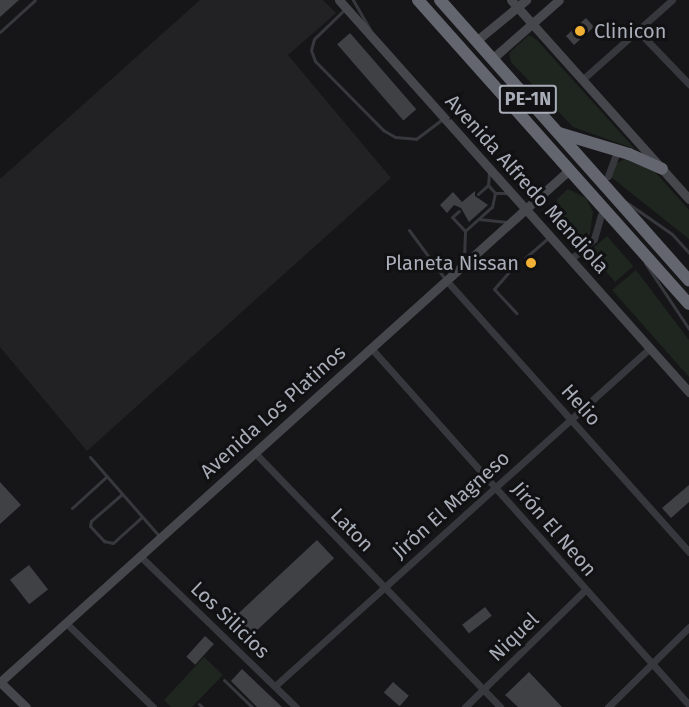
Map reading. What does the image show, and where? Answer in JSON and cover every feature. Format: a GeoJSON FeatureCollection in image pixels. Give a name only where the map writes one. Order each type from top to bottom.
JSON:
{"type":"FeatureCollection","features":[{"type":"Feature","properties":{"kind":"highway","name":"PE-1N"},"geometry":{"type":"LineString","coordinates":[[418,0],[689,304]]}},
{"type":"Feature","properties":{"kind":"highway","name":"PE-1N"},"geometry":{"type":"LineString","coordinates":[[440,0],[689,280]]}},
{"type":"Feature","properties":{"kind":"highway"},"geometry":{"type":"LineString","coordinates":[[558,132],[617,151],[662,169]]}},
{"type":"Feature","properties":{"kind":"street","name":"Avenida Alfredo Mendiola"},"geometry":{"type":"LineString","coordinates":[[339,0],[489,171],[689,392]]}},
{"type":"Feature","properties":{"kind":"street"},"geometry":{"type":"LineString","coordinates":[[476,41],[514,4],[526,0]]}},
{"type":"Feature","properties":{"kind":"street"},"geometry":{"type":"LineString","coordinates":[[492,59],[559,0]]}},
{"type":"Feature","properties":{"kind":"street"},"geometry":{"type":"LineString","coordinates":[[583,79],[672,0]]}},
{"type":"Feature","properties":{"kind":"street"},"geometry":{"type":"LineString","coordinates":[[514,4],[689,199]]}},
{"type":"Feature","properties":{"kind":"street"},"geometry":{"type":"LineString","coordinates":[[638,31],[689,84]]}},
{"type":"Feature","properties":{"kind":"street"},"geometry":{"type":"LineString","coordinates":[[608,176],[617,151]]}},
{"type":"Feature","properties":{"kind":"street","name":"Avenida Los Platinos"},"geometry":{"type":"LineString","coordinates":[[0,682],[569,170]]}},
{"type":"Feature","properties":{"kind":"street"},"geometry":{"type":"LineString","coordinates":[[571,259],[594,239],[601,215]]}},
{"type":"Feature","properties":{"kind":"street","name":"Helio"},"geometry":{"type":"LineString","coordinates":[[446,280],[689,552]]}},
{"type":"Feature","properties":{"kind":"street","name":"Jirón El Neon"},"geometry":{"type":"LineString","coordinates":[[371,348],[689,705]]}},
{"type":"Feature","properties":{"kind":"street","name":"Jirón El Magneso"},"geometry":{"type":"LineString","coordinates":[[275,686],[650,348]]}},
{"type":"Feature","properties":{"kind":"street","name":"Laton"},"geometry":{"type":"LineString","coordinates":[[255,453],[500,707]]}},
{"type":"Feature","properties":{"kind":"street","name":"Los Silicios"},"geometry":{"type":"LineString","coordinates":[[140,556],[296,707]]}},
{"type":"Feature","properties":{"kind":"street","name":"Niquel"},"geometry":{"type":"LineString","coordinates":[[465,707],[585,590]]}},
{"type":"Feature","properties":{"kind":"street"},"geometry":{"type":"LineString","coordinates":[[66,623],[153,707]]}},
{"type":"Feature","properties":{"kind":"street"},"geometry":{"type":"LineString","coordinates":[[609,707],[689,627]]}},
{"type":"Feature","properties":{"kind":"street"},"geometry":{"type":"LineString","coordinates":[[0,682],[26,707]]}},
{"type":"Feature","properties":{"kind":"lane"},"geometry":{"type":"LineString","coordinates":[[0,32],[35,0]]}},
{"type":"Feature","properties":{"kind":"lane"},"geometry":{"type":"LineString","coordinates":[[353,0],[383,51]]}},
{"type":"Feature","properties":{"kind":"lane"},"geometry":{"type":"LineString","coordinates":[[346,8],[314,39],[311,50],[315,61],[383,130],[395,137],[416,139],[443,119]]}},
{"type":"Feature","properties":{"kind":"lane"},"geometry":{"type":"LineString","coordinates":[[478,194],[488,185],[489,171]]}},
{"type":"Feature","properties":{"kind":"lane"},"geometry":{"type":"LineString","coordinates":[[488,185],[495,193],[509,193]]}},
{"type":"Feature","properties":{"kind":"lane"},"geometry":{"type":"LineString","coordinates":[[465,231],[492,207],[495,193]]}},
{"type":"Feature","properties":{"kind":"lane"},"geometry":{"type":"LineString","coordinates":[[615,197],[638,207],[689,253]]}},
{"type":"Feature","properties":{"kind":"lane"},"geometry":{"type":"LineString","coordinates":[[459,211],[452,217],[465,231],[464,264]]}},
{"type":"Feature","properties":{"kind":"lane"},"geometry":{"type":"LineString","coordinates":[[479,219],[511,223]]}},
{"type":"Feature","properties":{"kind":"lane"},"geometry":{"type":"LineString","coordinates":[[409,230],[446,280]]}},
{"type":"Feature","properties":{"kind":"lane"},"geometry":{"type":"LineString","coordinates":[[525,258],[549,237]]}},
{"type":"Feature","properties":{"kind":"lane"},"geometry":{"type":"LineString","coordinates":[[635,243],[657,285],[689,329]]}},
{"type":"Feature","properties":{"kind":"lane"},"geometry":{"type":"LineString","coordinates":[[508,273],[494,289],[516,313]]}},
{"type":"Feature","properties":{"kind":"lane"},"geometry":{"type":"LineString","coordinates":[[90,457],[161,537]]}},
{"type":"Feature","properties":{"kind":"lane"},"geometry":{"type":"LineString","coordinates":[[72,508],[107,476]]}},
{"type":"Feature","properties":{"kind":"lane"},"geometry":{"type":"LineString","coordinates":[[122,494],[90,526],[104,542],[113,543],[142,517]]}},
{"type":"Feature","properties":{"kind":"lane"},"geometry":{"type":"LineString","coordinates":[[224,680],[252,707]]}},
{"type":"Feature","properties":{"kind":"shaded area"},"geometry":{"type":"Polygon","coordinates":[[[200,0],[323,0],[336,13],[288,55],[391,178],[87,451],[0,347],[0,179],[200,0]]]}},
{"type":"Feature","properties":{"kind":"shaded area"},"geometry":{"type":"Polygon","coordinates":[[[529,35],[537,40],[635,149],[573,127],[511,62],[509,53],[529,35]]]}},
{"type":"Feature","properties":{"kind":"shaded area"},"geometry":{"type":"Polygon","coordinates":[[[627,158],[655,172],[689,210],[689,239],[611,177],[615,164],[627,158]]]}},
{"type":"Feature","properties":{"kind":"shaded area"},"geometry":{"type":"Polygon","coordinates":[[[568,189],[586,198],[593,212],[590,234],[577,247],[555,216],[557,199],[568,189]]]}},
{"type":"Feature","properties":{"kind":"shaded area"},"geometry":{"type":"Polygon","coordinates":[[[607,236],[633,266],[615,282],[589,252],[607,236]]]}},
{"type":"Feature","properties":{"kind":"shaded area"},"geometry":{"type":"Polygon","coordinates":[[[636,270],[689,340],[689,377],[612,290],[636,270]]]}},
{"type":"Feature","properties":{"kind":"shaded area"},"geometry":{"type":"Polygon","coordinates":[[[204,657],[223,675],[192,707],[171,707],[164,700],[204,657]]]}},
{"type":"Feature","properties":{"kind":"building"},"geometry":{"type":"Polygon","coordinates":[[[0,0],[19,0],[0,17],[0,0]]]}},
{"type":"Feature","properties":{"kind":"building","name":"Clinicon"},"geometry":{"type":"Polygon","coordinates":[[[586,18],[594,27],[574,45],[566,36],[586,18]]]}},
{"type":"Feature","properties":{"kind":"building"},"geometry":{"type":"Polygon","coordinates":[[[350,33],[416,109],[403,120],[337,44],[350,33]]]}},
{"type":"Feature","properties":{"kind":"building"},"geometry":{"type":"Polygon","coordinates":[[[475,191],[475,196],[488,205],[469,222],[461,208],[454,205],[447,213],[440,205],[453,192],[462,202],[475,191]]]}},
{"type":"Feature","properties":{"kind":"building"},"geometry":{"type":"Polygon","coordinates":[[[0,482],[21,505],[0,524],[0,482]]]}},
{"type":"Feature","properties":{"kind":"building"},"geometry":{"type":"Polygon","coordinates":[[[689,485],[689,502],[671,518],[662,508],[689,485]]]}},
{"type":"Feature","properties":{"kind":"building"},"geometry":{"type":"Polygon","coordinates":[[[317,540],[334,558],[247,639],[230,621],[317,540]]]}},
{"type":"Feature","properties":{"kind":"building"},"geometry":{"type":"Polygon","coordinates":[[[29,565],[48,589],[29,604],[10,580],[29,565]]]}},
{"type":"Feature","properties":{"kind":"building"},"geometry":{"type":"Polygon","coordinates":[[[485,607],[492,616],[469,634],[462,625],[485,607]]]}},
{"type":"Feature","properties":{"kind":"building"},"geometry":{"type":"Polygon","coordinates":[[[205,636],[214,644],[195,665],[186,657],[205,636]]]}},
{"type":"Feature","properties":{"kind":"building"},"geometry":{"type":"Polygon","coordinates":[[[242,669],[282,707],[257,707],[231,681],[242,669]]]}},
{"type":"Feature","properties":{"kind":"building"},"geometry":{"type":"Polygon","coordinates":[[[529,672],[562,707],[518,707],[505,695],[529,672]]]}},
{"type":"Feature","properties":{"kind":"building"},"geometry":{"type":"Polygon","coordinates":[[[393,682],[409,696],[400,706],[384,693],[393,682]]]}},
{"type":"Feature","properties":{"kind":"place","name":"Clinicon"},"geometry":{"type":"Point","coordinates":[580,31]}},
{"type":"Feature","properties":{"kind":"place","name":"Planeta Nissan"},"geometry":{"type":"Point","coordinates":[531,263]}}]}
